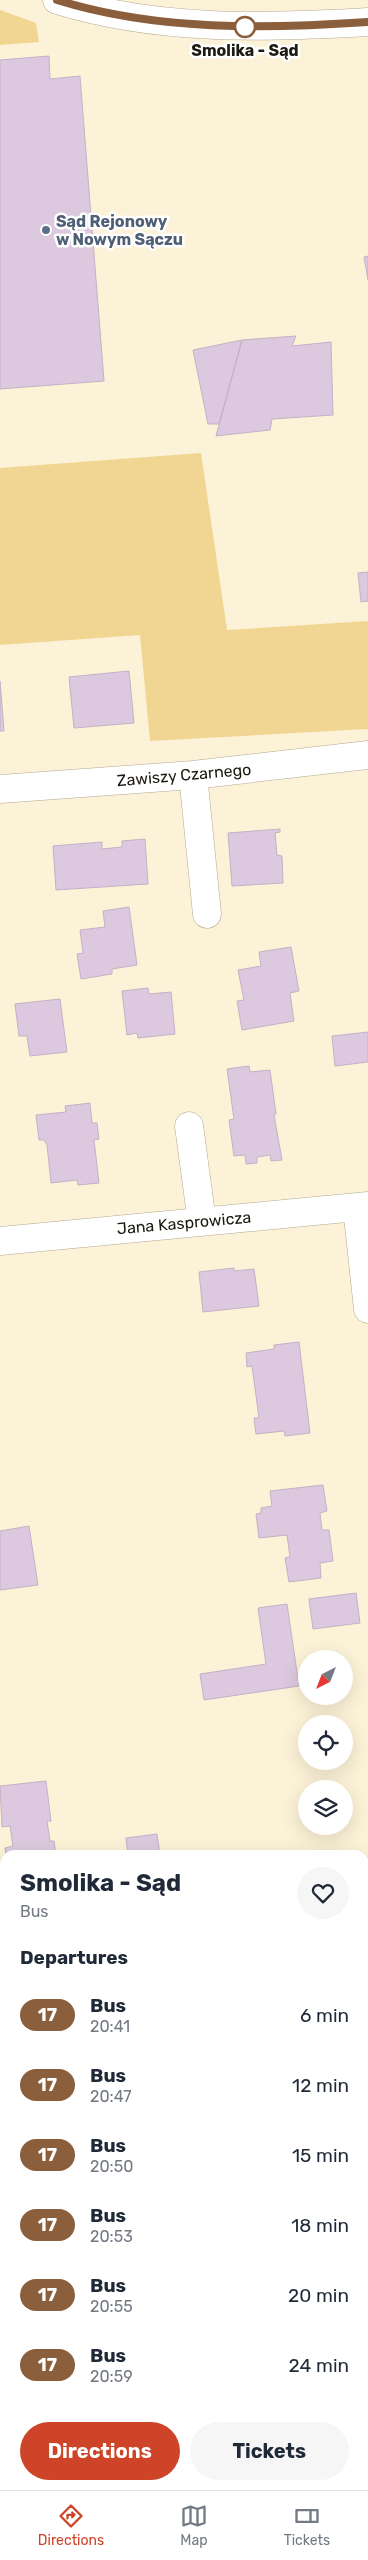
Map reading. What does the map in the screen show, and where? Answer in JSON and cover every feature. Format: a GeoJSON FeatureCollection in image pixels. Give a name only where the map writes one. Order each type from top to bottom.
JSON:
{"type":"FeatureCollection","features":[{"type":"Feature","properties":{"kind":"street"},"geometry":{"type":"LineString","coordinates":[[57,0],[122,14],[202,26],[284,27],[368,22]]}},
{"type":"Feature","properties":{"kind":"street","name":"Zawiszy Czarnego"},"geometry":{"type":"LineString","coordinates":[[0,789],[193,776],[368,755]]}},
{"type":"Feature","properties":{"kind":"street"},"geometry":{"type":"LineString","coordinates":[[193,776],[207,914]]}},
{"type":"Feature","properties":{"kind":"street"},"geometry":{"type":"LineString","coordinates":[[190,1126],[202,1222]]}},
{"type":"Feature","properties":{"kind":"street"},"geometry":{"type":"LineString","coordinates":[[362,1206],[368,1309]]}},
{"type":"Feature","properties":{"kind":"street","name":"Jana Kasprowicza"},"geometry":{"type":"LineString","coordinates":[[0,1241],[362,1206]]}},
{"type":"Feature","properties":{"kind":"shaded area"},"geometry":{"type":"Polygon","coordinates":[[[0,10],[36,23],[39,42],[0,45],[0,10]]]}},
{"type":"Feature","properties":{"kind":"shaded area"},"geometry":{"type":"Polygon","coordinates":[[[201,453],[227,630],[368,621],[368,729],[150,741],[140,635],[0,645],[0,468],[201,453]]]}},
{"type":"Feature","properties":{"kind":"building","name":"Sąd Rejonowy w Nowym Sączu"},"geometry":{"type":"Polygon","coordinates":[[[49,56],[50,79],[80,76],[104,381],[0,389],[0,60],[49,56]]]}},
{"type":"Feature","properties":{"kind":"building"},"geometry":{"type":"Polygon","coordinates":[[[368,256],[368,280],[364,257],[368,256]]]}},
{"type":"Feature","properties":{"kind":"building"},"geometry":{"type":"Polygon","coordinates":[[[296,336],[292,346],[331,342],[333,415],[272,419],[270,430],[216,436],[242,340],[296,336]]]}},
{"type":"Feature","properties":{"kind":"building"},"geometry":{"type":"Polygon","coordinates":[[[242,340],[219,424],[208,424],[193,350],[242,340]]]}},
{"type":"Feature","properties":{"kind":"building"},"geometry":{"type":"Polygon","coordinates":[[[368,572],[368,601],[361,602],[358,573],[368,572]]]}},
{"type":"Feature","properties":{"kind":"building"},"geometry":{"type":"Polygon","coordinates":[[[129,671],[134,723],[74,728],[69,677],[129,671]]]}},
{"type":"Feature","properties":{"kind":"building"},"geometry":{"type":"Polygon","coordinates":[[[0,681],[4,731],[0,731],[0,681]]]}},
{"type":"Feature","properties":{"kind":"building"},"geometry":{"type":"Polygon","coordinates":[[[280,829],[280,832],[275,833],[277,855],[282,856],[283,883],[232,886],[228,833],[280,829]]]}},
{"type":"Feature","properties":{"kind":"building"},"geometry":{"type":"Polygon","coordinates":[[[145,839],[148,884],[56,890],[53,846],[102,842],[102,849],[122,847],[122,841],[145,839]]]}},
{"type":"Feature","properties":{"kind":"building"},"geometry":{"type":"Polygon","coordinates":[[[129,907],[137,965],[112,969],[112,974],[81,979],[77,954],[83,953],[80,930],[105,927],[103,911],[129,907]]]}},
{"type":"Feature","properties":{"kind":"building"},"geometry":{"type":"Polygon","coordinates":[[[291,947],[299,991],[290,993],[294,1021],[242,1030],[237,1001],[244,1000],[238,970],[261,966],[259,952],[291,947]]]}},
{"type":"Feature","properties":{"kind":"building"},"geometry":{"type":"Polygon","coordinates":[[[148,988],[149,994],[171,992],[175,1034],[138,1038],[137,1033],[127,1035],[122,991],[148,988]]]}},
{"type":"Feature","properties":{"kind":"building"},"geometry":{"type":"Polygon","coordinates":[[[60,999],[67,1052],[30,1056],[27,1036],[19,1036],[15,1004],[60,999]]]}},
{"type":"Feature","properties":{"kind":"building"},"geometry":{"type":"Polygon","coordinates":[[[368,1032],[368,1062],[335,1066],[332,1036],[368,1032]]]}},
{"type":"Feature","properties":{"kind":"building"},"geometry":{"type":"Polygon","coordinates":[[[249,1066],[250,1072],[270,1070],[276,1114],[274,1115],[282,1160],[271,1161],[270,1155],[257,1157],[257,1163],[246,1164],[245,1155],[234,1156],[229,1120],[234,1119],[227,1069],[249,1066]]]}},
{"type":"Feature","properties":{"kind":"building"},"geometry":{"type":"Polygon","coordinates":[[[90,1103],[92,1123],[97,1123],[99,1139],[94,1140],[99,1183],[78,1185],[77,1180],[51,1183],[47,1145],[44,1140],[39,1140],[36,1115],[66,1112],[65,1106],[90,1103]]]}},
{"type":"Feature","properties":{"kind":"building"},"geometry":{"type":"Polygon","coordinates":[[[234,1268],[234,1271],[254,1269],[259,1306],[203,1312],[199,1272],[234,1268]]]}},
{"type":"Feature","properties":{"kind":"building"},"geometry":{"type":"Polygon","coordinates":[[[299,1342],[310,1433],[285,1436],[284,1431],[256,1434],[254,1418],[259,1418],[252,1366],[247,1367],[246,1353],[274,1349],[274,1345],[299,1342]]]}},
{"type":"Feature","properties":{"kind":"building"},"geometry":{"type":"Polygon","coordinates":[[[323,1485],[327,1511],[320,1513],[322,1530],[329,1530],[333,1561],[320,1563],[321,1578],[289,1582],[285,1558],[290,1557],[287,1535],[259,1538],[256,1514],[261,1513],[261,1508],[272,1506],[270,1491],[323,1485]]]}},
{"type":"Feature","properties":{"kind":"building"},"geometry":{"type":"Polygon","coordinates":[[[29,1526],[38,1585],[0,1590],[0,1531],[29,1526]]]}},
{"type":"Feature","properties":{"kind":"building"},"geometry":{"type":"Polygon","coordinates":[[[356,1593],[360,1623],[313,1629],[309,1599],[356,1593]]]}},
{"type":"Feature","properties":{"kind":"building"},"geometry":{"type":"Polygon","coordinates":[[[287,1604],[298,1686],[204,1700],[200,1674],[266,1664],[258,1608],[287,1604]]]}},
{"type":"Feature","properties":{"kind":"building"},"geometry":{"type":"Polygon","coordinates":[[[46,1781],[51,1821],[47,1821],[50,1841],[54,1841],[55,1850],[5,1850],[5,1848],[13,1846],[10,1826],[2,1827],[0,1786],[46,1781]]]}},
{"type":"Feature","properties":{"kind":"building"},"geometry":{"type":"Polygon","coordinates":[[[157,1834],[159,1850],[127,1850],[126,1838],[157,1834]]]}},
{"type":"Feature","properties":{"kind":"bus line","name":"17"},"geometry":{"type":"LineString","coordinates":[[57,0],[122,14],[202,26],[284,27],[368,22]]}},
{"type":"Feature","properties":{"kind":"place","name":"Smolika - Sąd"},"geometry":{"type":"Point","coordinates":[245,27]}},
{"type":"Feature","properties":{"kind":"place","name":"Sąd Rejonowy w Nowym Sączu"},"geometry":{"type":"Point","coordinates":[46,230]}}]}
